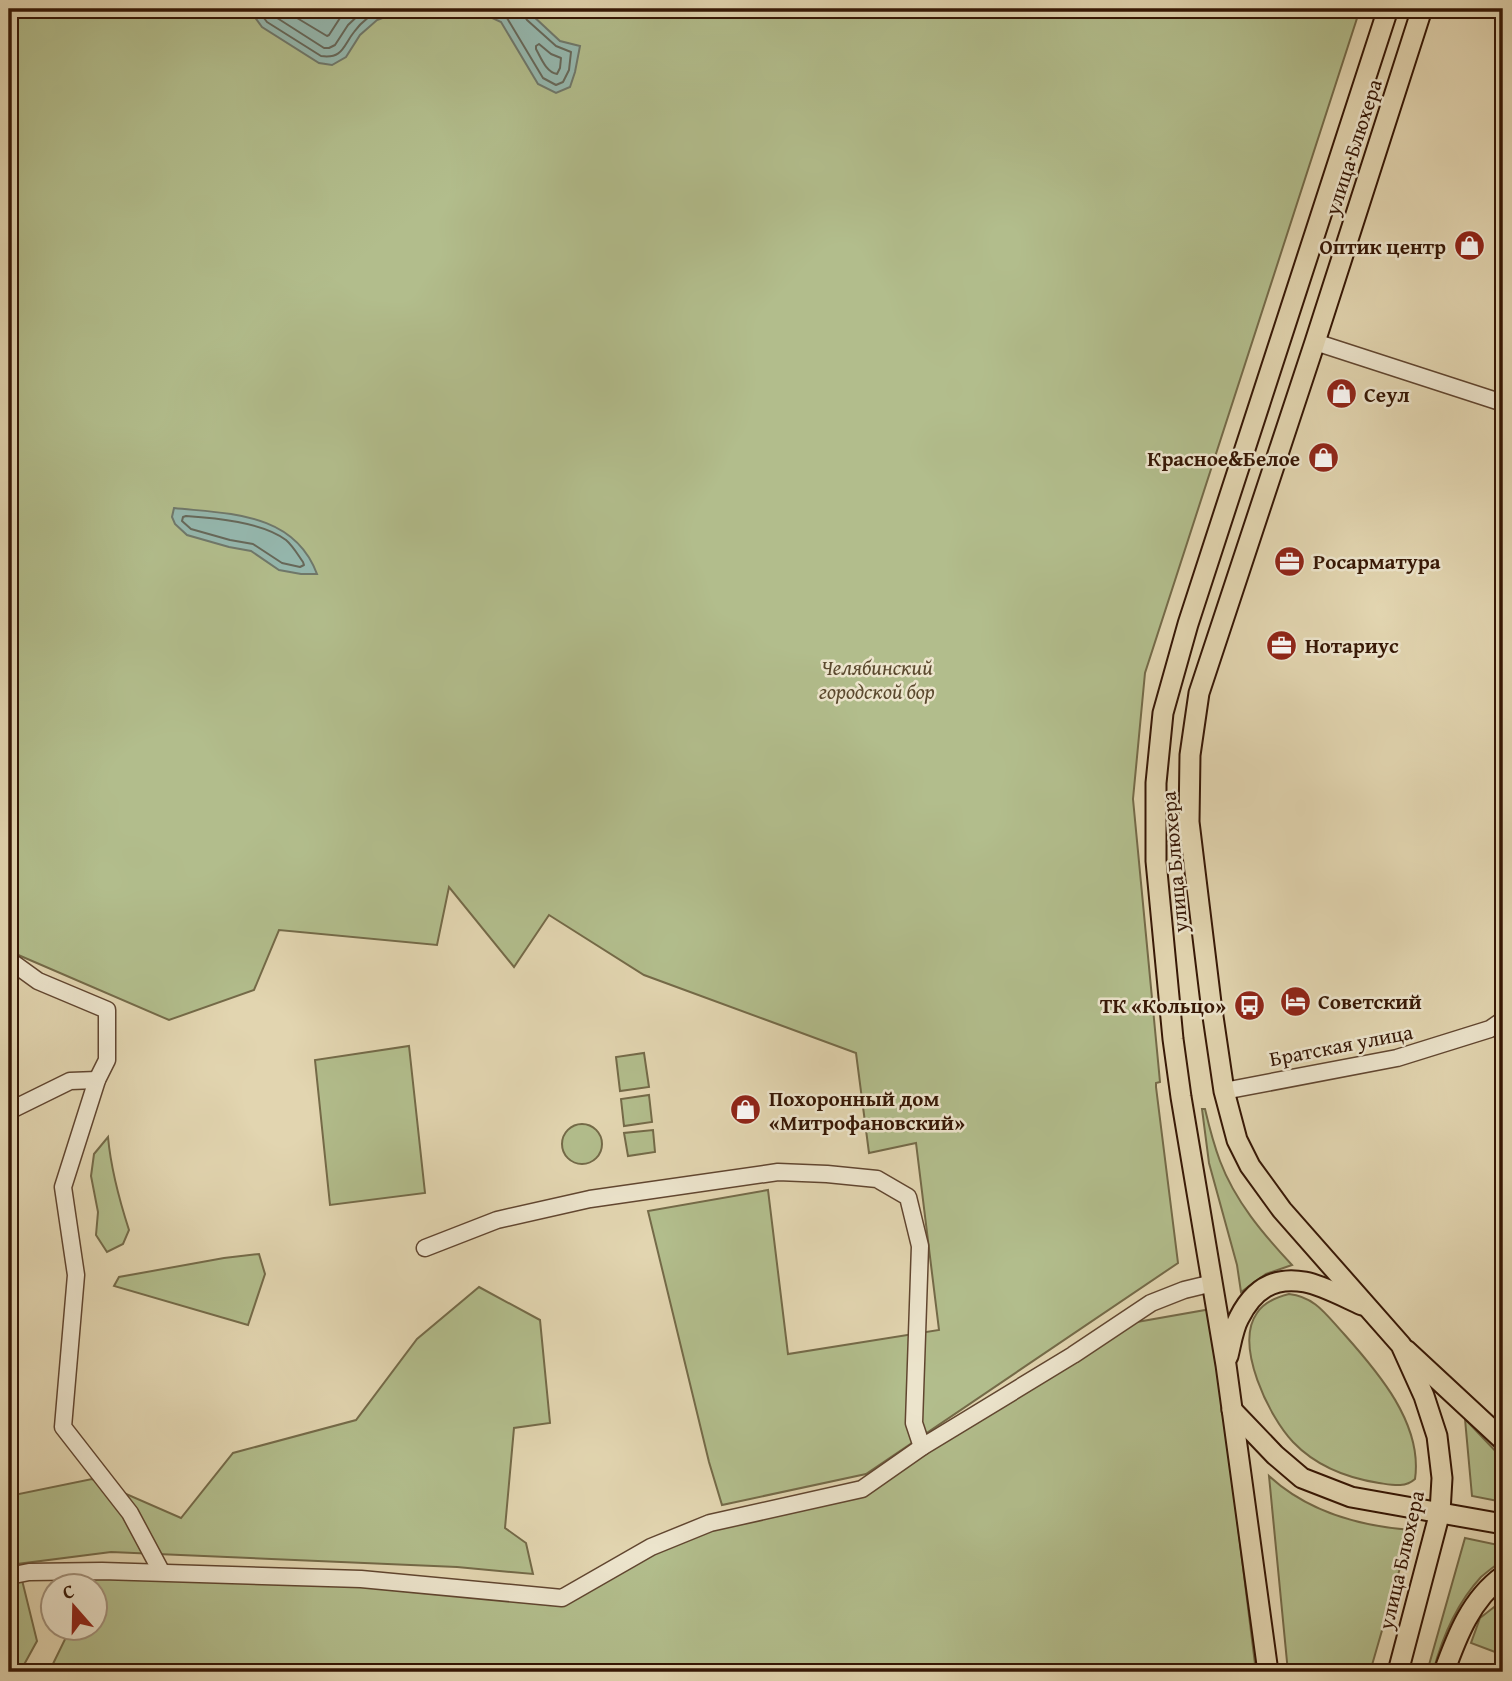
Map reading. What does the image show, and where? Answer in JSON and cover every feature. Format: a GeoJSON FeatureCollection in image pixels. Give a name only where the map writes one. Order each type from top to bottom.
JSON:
{"type":"FeatureCollection","features":[{"type":"Feature","properties":{"kind":"main road","name":"улица Блюхера"},"geometry":{"type":"LineString","coordinates":[[1269,1670],[1226,1365],[1173,1039],[1156,861],[1156,783],[1163,713],[1188,624],[1388,9]]}},
{"type":"Feature","properties":{"kind":"main road","name":"улица Блюхера"},"geometry":{"type":"LineString","coordinates":[[1398,1672],[1440,1512],[1442,1478],[1437,1436],[1424,1396],[1402,1345],[1282,1210],[1250,1166],[1237,1140],[1224,1091],[1189,822],[1190,755],[1199,693],[1422,9]]}},
{"type":"Feature","properties":{"kind":"main road"},"geometry":{"type":"LineString","coordinates":[[1226,1365],[1237,1320],[1254,1296],[1270,1284],[1285,1280],[1308,1282],[1366,1307]]}},
{"type":"Feature","properties":{"kind":"main road"},"geometry":{"type":"LineString","coordinates":[[1402,1345],[1503,1440]]}},
{"type":"Feature","properties":{"kind":"main road"},"geometry":{"type":"LineString","coordinates":[[1232,1410],[1275,1455],[1302,1478],[1352,1497],[1503,1524]]}},
{"type":"Feature","properties":{"kind":"main road"},"geometry":{"type":"LineString","coordinates":[[1444,1672],[1474,1605],[1503,1576]]}},
{"type":"Feature","properties":{"kind":"street"},"geometry":{"type":"LineString","coordinates":[[1315,342],[1503,403]]}},
{"type":"Feature","properties":{"kind":"street"},"geometry":{"type":"LineString","coordinates":[[9,960],[38,981],[107,1010],[107,1060],[97,1080],[63,1187],[76,1275],[63,1427],[130,1513],[161,1572]]}},
{"type":"Feature","properties":{"kind":"street","name":"Братская улица"},"geometry":{"type":"LineString","coordinates":[[1224,1091],[1397,1058],[1490,1029],[1503,1020]]}},
{"type":"Feature","properties":{"kind":"street"},"geometry":{"type":"LineString","coordinates":[[9,1111],[70,1082],[97,1080]]}},
{"type":"Feature","properties":{"kind":"street"},"geometry":{"type":"LineString","coordinates":[[425,1248],[497,1220],[590,1199],[778,1171],[877,1179],[908,1197],[920,1246],[914,1423],[922,1447]]}},
{"type":"Feature","properties":{"kind":"street"},"geometry":{"type":"LineString","coordinates":[[9,1576],[29,1572],[161,1572],[361,1578],[562,1598],[651,1547],[710,1523],[862,1489],[922,1447],[1073,1355],[1151,1303],[1184,1290],[1213,1283]]}},
{"type":"Feature","properties":{"kind":"green space","name":"Челябинский городской бор"},"geometry":{"type":"Polygon","coordinates":[[[9,9],[1360,9],[1145,673],[1133,799],[1160,1082],[1156,1083],[1156,1087],[1178,1263],[866,1474],[722,1505],[709,1462],[648,1211],[768,1190],[788,1354],[939,1330],[916,1143],[869,1153],[856,1053],[644,975],[549,915],[514,967],[449,887],[437,945],[279,930],[254,990],[169,1020],[9,951],[9,9]]]}},
{"type":"Feature","properties":{"kind":"green space"},"geometry":{"type":"Polygon","coordinates":[[[409,1046],[425,1193],[330,1205],[315,1060],[409,1046]]]}},
{"type":"Feature","properties":{"kind":"green space"},"geometry":{"type":"Polygon","coordinates":[[[644,1053],[649,1087],[620,1091],[616,1057],[644,1053]]]}},
{"type":"Feature","properties":{"kind":"green space"},"geometry":{"type":"Polygon","coordinates":[[[649,1095],[652,1122],[624,1126],[621,1099],[649,1095]]]}},
{"type":"Feature","properties":{"kind":"green space"},"geometry":{"type":"Polygon","coordinates":[[[1202,1109],[1205,1109],[1218,1155],[1234,1190],[1260,1229],[1292,1265],[1266,1274],[1241,1292],[1237,1265],[1209,1163],[1202,1109]]]}},
{"type":"Feature","properties":{"kind":"green space"},"geometry":{"type":"Polygon","coordinates":[[[582,1124],[590,1125],[596,1130],[601,1136],[601,1152],[596,1158],[590,1163],[582,1164],[574,1163],[568,1158],[563,1152],[562,1144],[563,1136],[568,1130],[574,1125],[582,1124]]]}},
{"type":"Feature","properties":{"kind":"green space"},"geometry":{"type":"Polygon","coordinates":[[[653,1130],[655,1152],[628,1156],[624,1133],[653,1130]]]}},
{"type":"Feature","properties":{"kind":"green space"},"geometry":{"type":"Polygon","coordinates":[[[108,1137],[116,1184],[129,1230],[123,1244],[107,1252],[96,1235],[98,1212],[91,1176],[94,1154],[108,1137]]]}},
{"type":"Feature","properties":{"kind":"green space"},"geometry":{"type":"Polygon","coordinates":[[[259,1254],[265,1274],[248,1325],[114,1286],[119,1277],[259,1254]]]}},
{"type":"Feature","properties":{"kind":"green space"},"geometry":{"type":"Polygon","coordinates":[[[479,1287],[540,1320],[550,1423],[514,1428],[505,1528],[526,1543],[533,1574],[457,1567],[111,1552],[9,1565],[9,1496],[92,1479],[181,1518],[233,1453],[356,1420],[417,1339],[479,1287]]]}},
{"type":"Feature","properties":{"kind":"green space"},"geometry":{"type":"Polygon","coordinates":[[[1289,1294],[1307,1299],[1320,1308],[1384,1382],[1405,1419],[1412,1438],[1416,1459],[1415,1479],[1411,1482],[1403,1485],[1367,1481],[1322,1464],[1293,1442],[1274,1416],[1257,1380],[1252,1361],[1251,1327],[1263,1306],[1289,1294]]]}},
{"type":"Feature","properties":{"kind":"green space"},"geometry":{"type":"Polygon","coordinates":[[[1211,1309],[1256,1672],[49,1672],[64,1642],[108,1642],[108,1575],[359,1584],[566,1601],[653,1551],[712,1530],[863,1493],[1137,1322],[1211,1309]]]}},
{"type":"Feature","properties":{"kind":"green space"},"geometry":{"type":"Polygon","coordinates":[[[1465,1419],[1503,1459],[1503,1502],[1472,1496],[1465,1419]]]}},
{"type":"Feature","properties":{"kind":"green space"},"geometry":{"type":"Polygon","coordinates":[[[1269,1476],[1300,1499],[1335,1515],[1372,1525],[1411,1530],[1370,1672],[1288,1672],[1269,1476]]]}},
{"type":"Feature","properties":{"kind":"green space"},"geometry":{"type":"Polygon","coordinates":[[[1465,1538],[1503,1546],[1503,1560],[1472,1587],[1446,1634],[1433,1672],[1427,1672],[1465,1538]]]}},
{"type":"Feature","properties":{"kind":"green space"},"geometry":{"type":"Polygon","coordinates":[[[22,1580],[37,1641],[20,1672],[9,1672],[9,1582],[22,1580]]]}},
{"type":"Feature","properties":{"kind":"green space"},"geometry":{"type":"Polygon","coordinates":[[[1503,1600],[1503,1655],[1471,1643],[1480,1618],[1503,1600]]]}},
{"type":"Feature","properties":{"kind":"water"},"geometry":{"type":"Polygon","coordinates":[[[249,9],[407,9],[377,20],[360,35],[346,57],[332,65],[319,63],[262,27],[249,9]]]}},
{"type":"Feature","properties":{"kind":"water"},"geometry":{"type":"Polygon","coordinates":[[[473,9],[531,9],[531,14],[560,41],[580,46],[570,87],[556,93],[538,84],[501,22],[473,9]]]}},
{"type":"Feature","properties":{"kind":"water"},"geometry":{"type":"Polygon","coordinates":[[[174,508],[237,515],[276,527],[293,538],[307,554],[317,574],[279,570],[251,551],[187,535],[175,524],[172,517],[174,508]]]}},
{"type":"Feature","properties":{"kind":"place","name":"Оптик центр"},"geometry":{"type":"Point","coordinates":[1469,246]}},
{"type":"Feature","properties":{"kind":"place","name":"Сеул"},"geometry":{"type":"Point","coordinates":[1341,394]}},
{"type":"Feature","properties":{"kind":"place","name":"Красное&Белое"},"geometry":{"type":"Point","coordinates":[1323,458]}},
{"type":"Feature","properties":{"kind":"place","name":"Росарматура"},"geometry":{"type":"Point","coordinates":[1290,561]}},
{"type":"Feature","properties":{"kind":"place","name":"Нотариус"},"geometry":{"type":"Point","coordinates":[1282,645]}},
{"type":"Feature","properties":{"kind":"place","name":"Советский"},"geometry":{"type":"Point","coordinates":[1295,1001]}},
{"type":"Feature","properties":{"kind":"place","name":"ТК «Кольцо»"},"geometry":{"type":"Point","coordinates":[1249,1005]}},
{"type":"Feature","properties":{"kind":"place","name":"Похоронный дом «Митрофановский»"},"geometry":{"type":"Point","coordinates":[746,1110]}}]}
